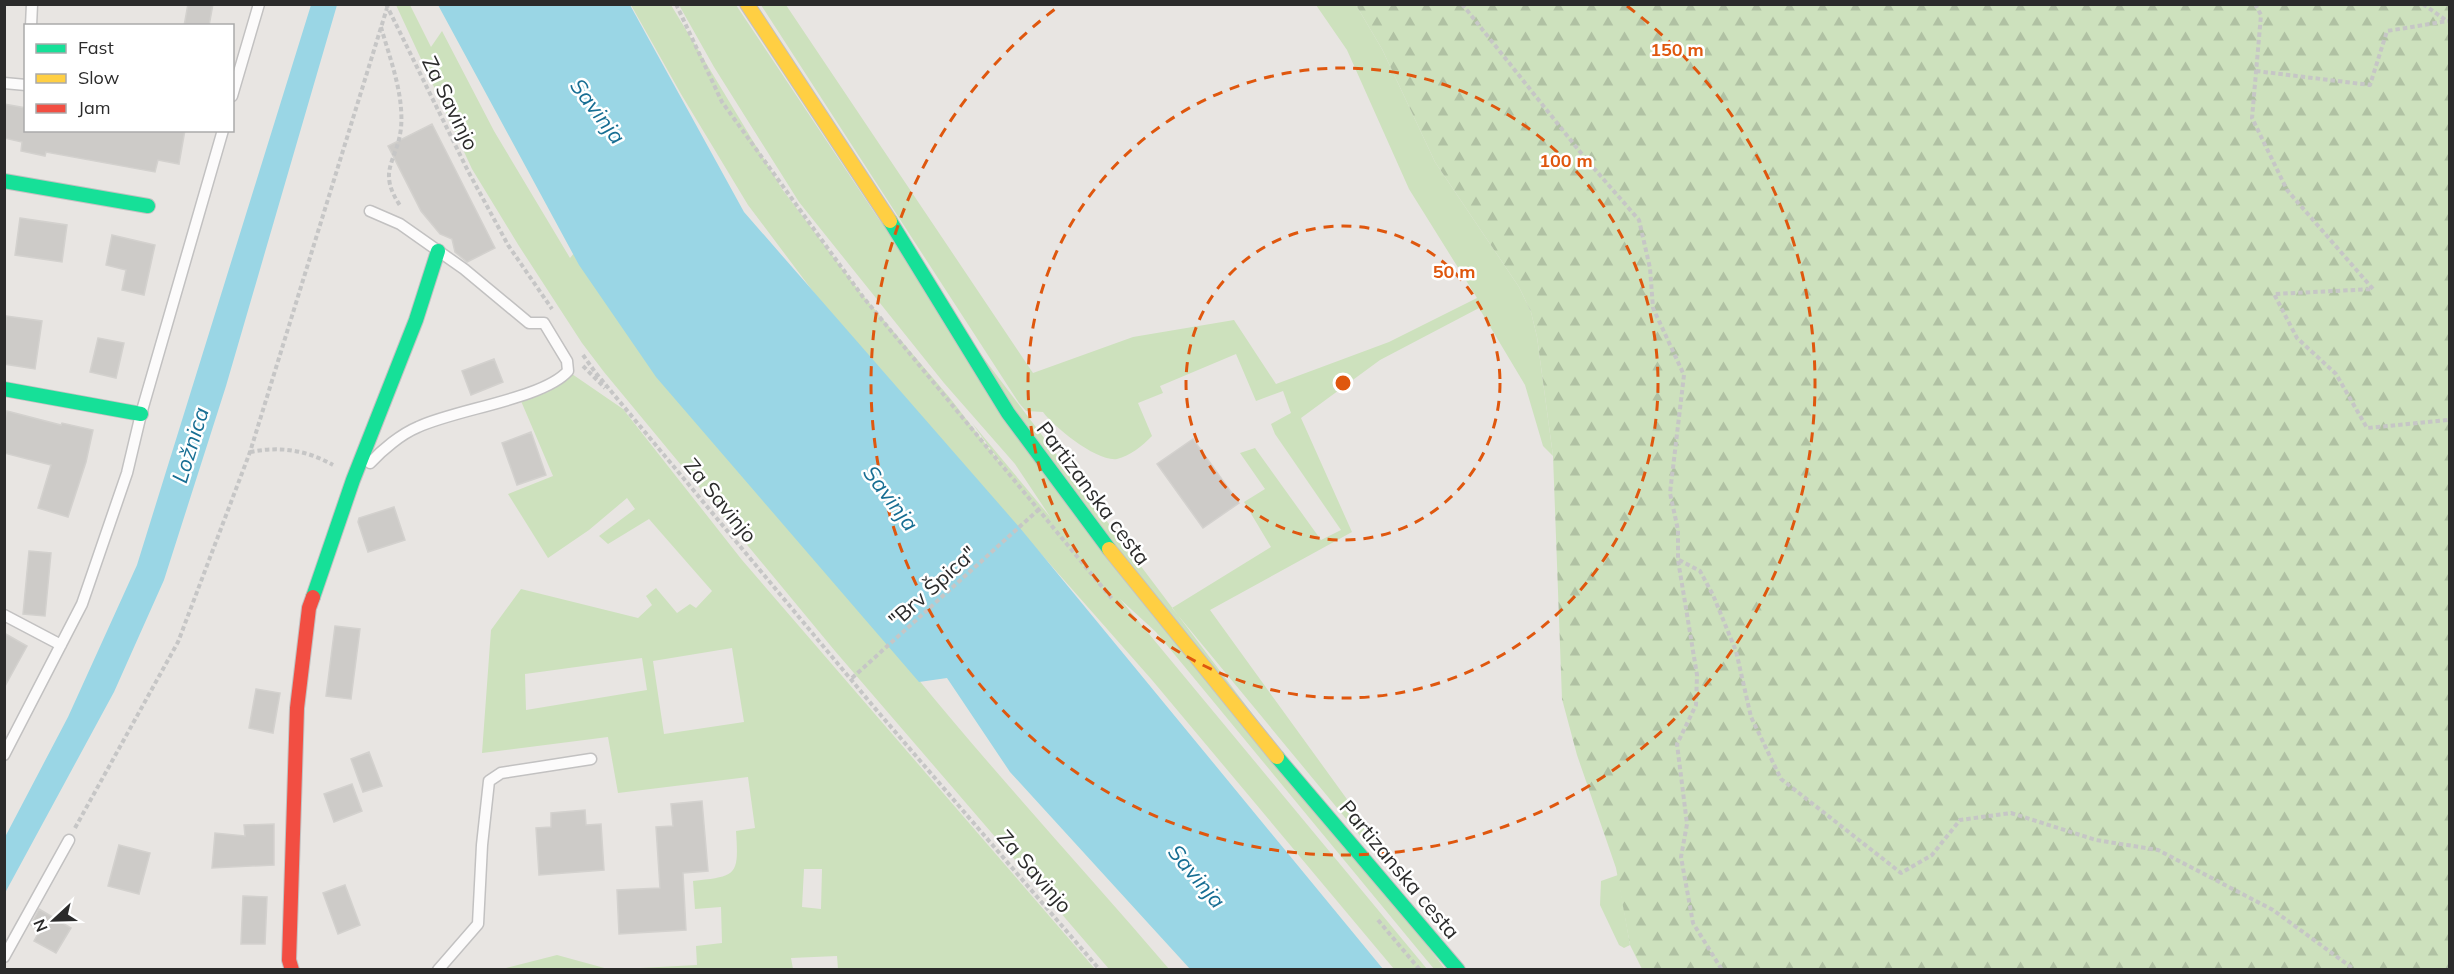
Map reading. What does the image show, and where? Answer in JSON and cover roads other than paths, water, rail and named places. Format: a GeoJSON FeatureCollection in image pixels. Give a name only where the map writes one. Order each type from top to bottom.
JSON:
{"type":"FeatureCollection","features":[{"type":"Feature","properties":{"kind":"street","name":"Partizanska cesta"},"geometry":{"type":"LineString","coordinates":[[747,4],[879,203],[943,308],[1033,447],[1120,564],[1282,762],[1458,969]]}},
{"type":"Feature","properties":{"kind":"street"},"geometry":{"type":"LineString","coordinates":[[4,181],[148,206]]}},
{"type":"Feature","properties":{"kind":"street"},"geometry":{"type":"LineString","coordinates":[[292,969],[289,960],[297,720],[309,609],[353,480],[416,320],[438,251]]}},
{"type":"Feature","properties":{"kind":"street"},"geometry":{"type":"LineString","coordinates":[[4,389],[141,414]]}},
{"type":"Feature","properties":{"kind":"lane"},"geometry":{"type":"LineString","coordinates":[[31,24],[32,4]]}},
{"type":"Feature","properties":{"kind":"lane"},"geometry":{"type":"LineString","coordinates":[[234,89],[259,4]]}},
{"type":"Feature","properties":{"kind":"lane"},"geometry":{"type":"LineString","coordinates":[[4,83],[24,85]]}},
{"type":"Feature","properties":{"kind":"lane"},"geometry":{"type":"LineString","coordinates":[[4,755],[82,604],[127,473],[141,414],[222,132]]}},
{"type":"Feature","properties":{"kind":"lane"},"geometry":{"type":"LineString","coordinates":[[353,480],[376,457],[416,427],[547,387],[568,371],[567,361],[544,323],[529,323],[464,269],[400,224],[370,211]]}},
{"type":"Feature","properties":{"kind":"lane"},"geometry":{"type":"LineString","coordinates":[[4,615],[61,645]]}},
{"type":"Feature","properties":{"kind":"lane"},"geometry":{"type":"LineString","coordinates":[[438,969],[478,924],[482,845],[489,781],[501,773],[591,759]]}},
{"type":"Feature","properties":{"kind":"lane"},"geometry":{"type":"LineString","coordinates":[[4,957],[19,926],[69,840]]}},
{"type":"Feature","properties":{"kind":"water","name":"Ložnica"},"geometry":{"type":"Polygon","coordinates":[[[311,5],[337,5],[226,386],[164,580],[114,692],[5,893],[5,837],[68,717],[137,565],[311,5]]]}},
{"type":"Feature","properties":{"kind":"water","name":"Savinja"},"geometry":{"type":"Polygon","coordinates":[[[438,5],[630,5],[744,212],[1020,528],[1383,969],[1190,969],[1010,772],[947,678],[919,682],[656,377],[579,265],[438,5]]]}}]}
